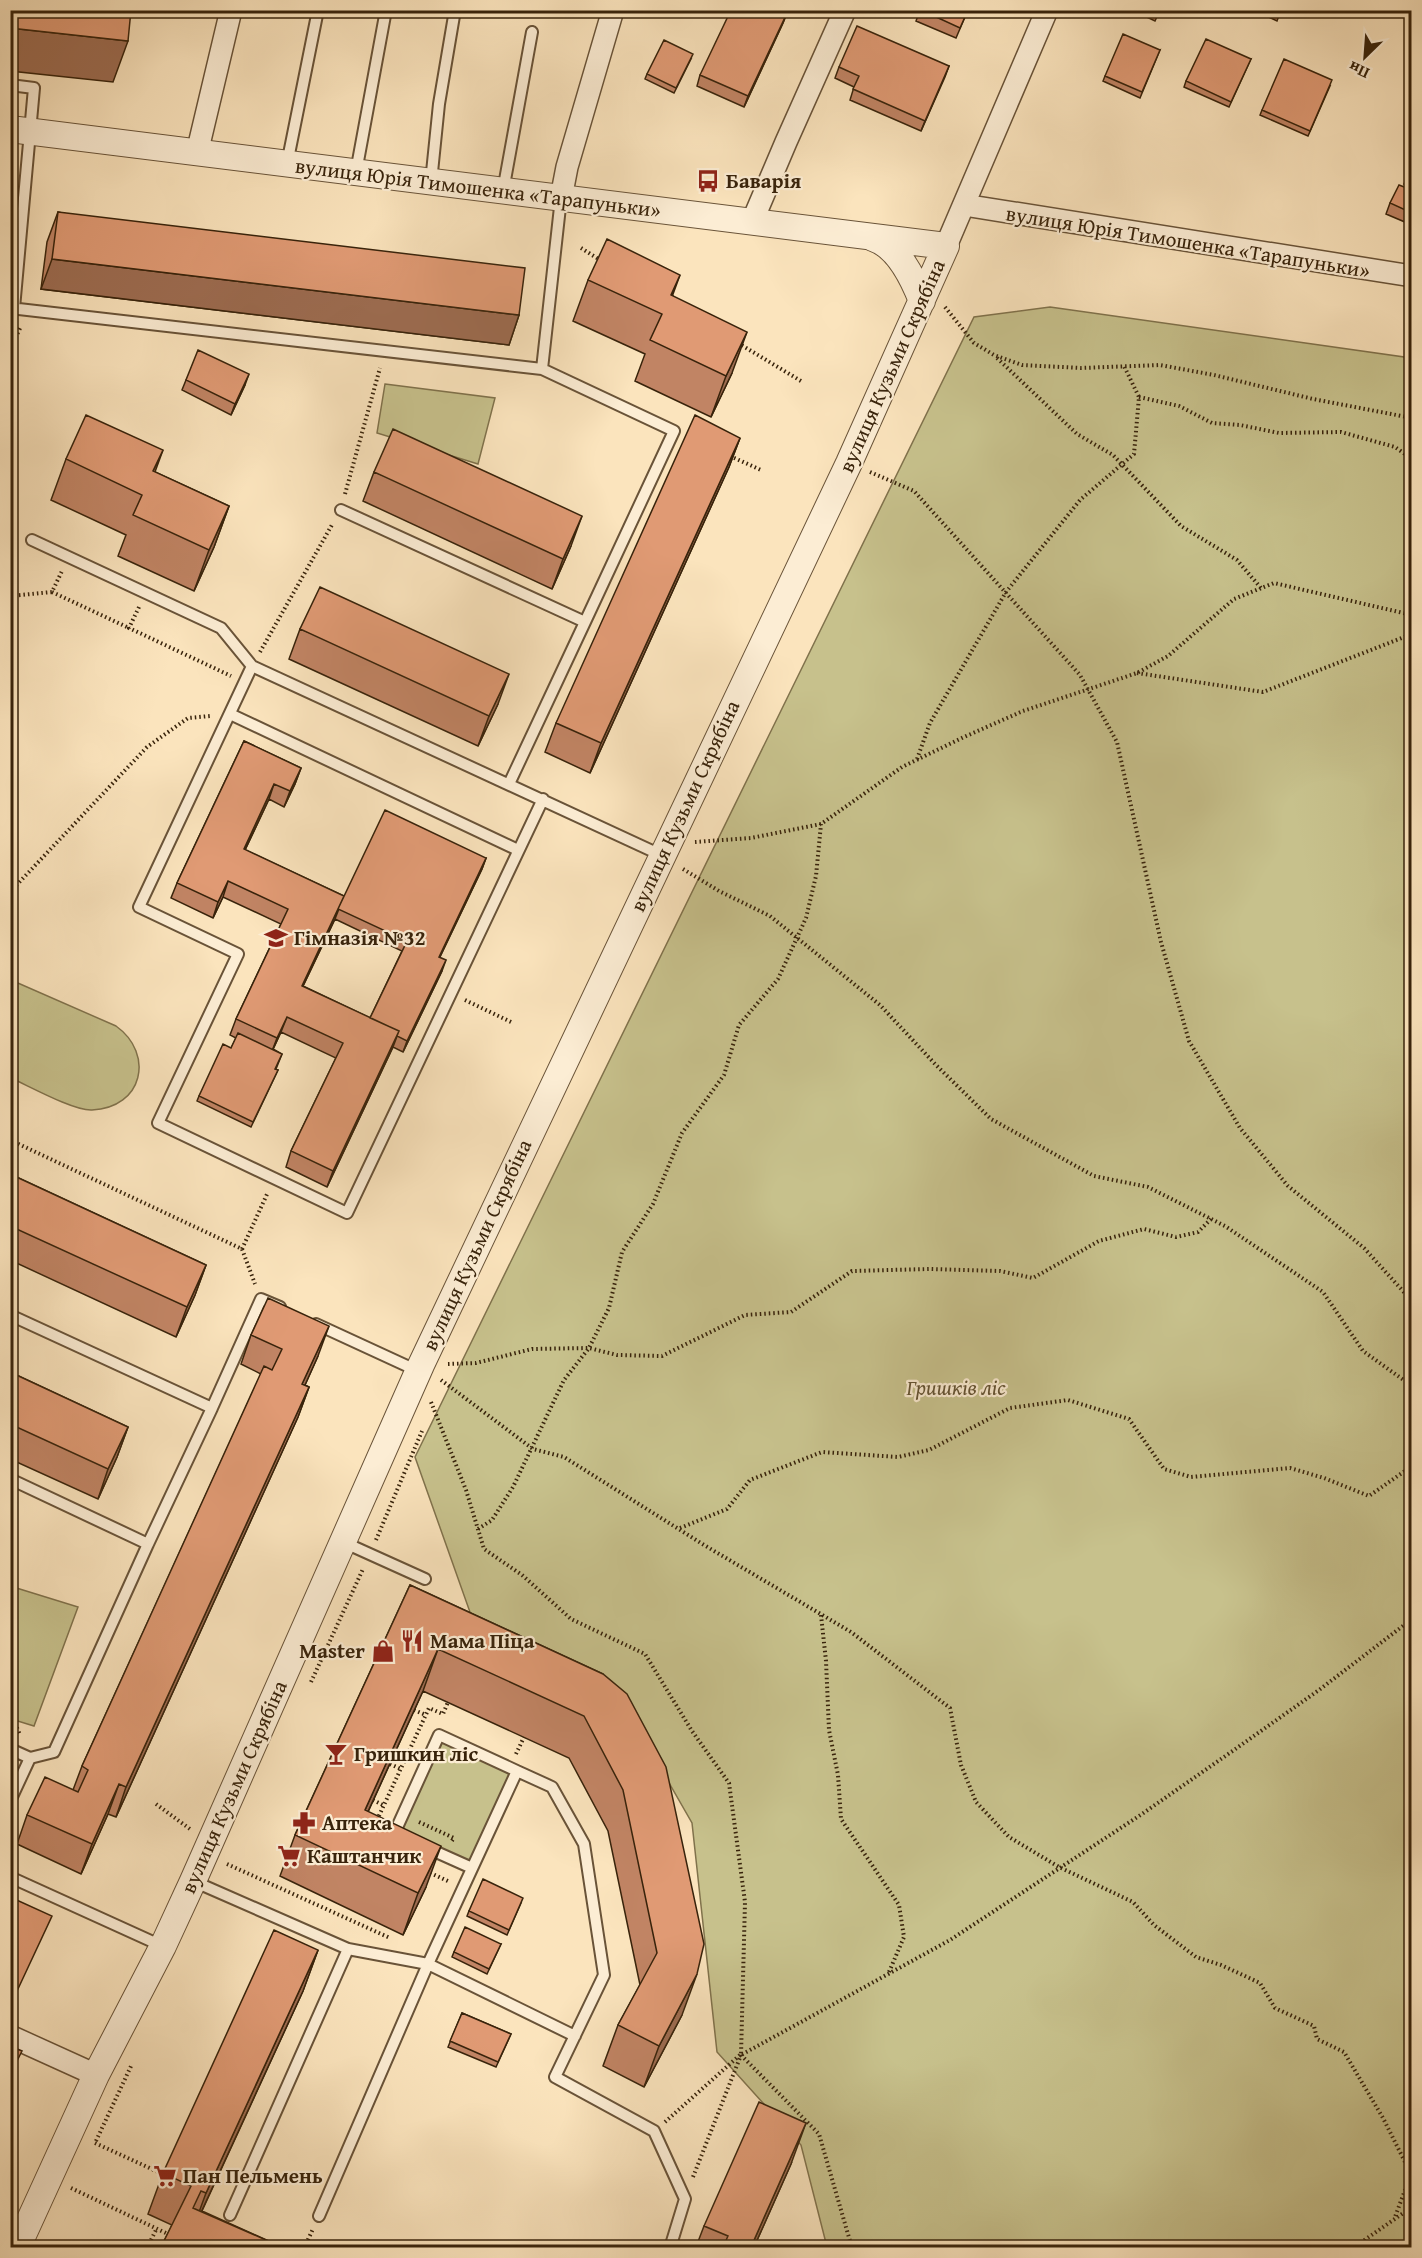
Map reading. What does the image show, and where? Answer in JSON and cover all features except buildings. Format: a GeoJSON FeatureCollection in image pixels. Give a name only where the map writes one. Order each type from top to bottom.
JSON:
{"type":"FeatureCollection","features":[{"type":"Feature","properties":{"kind":"street"},"geometry":{"type":"LineString","coordinates":[[197,153],[231,10]]}},
{"type":"Feature","properties":{"kind":"street"},"geometry":{"type":"LineString","coordinates":[[561,198],[567,167],[613,10]]}},
{"type":"Feature","properties":{"kind":"street"},"geometry":{"type":"LineString","coordinates":[[752,222],[845,10]]}},
{"type":"Feature","properties":{"kind":"street"},"geometry":{"type":"LineString","coordinates":[[946,246],[1047,10]]}},
{"type":"Feature","properties":{"kind":"street","name":"вулиця Юрія Тимошенка «Тарапуньки»"},"geometry":{"type":"LineString","coordinates":[[20,131],[946,246]]}},
{"type":"Feature","properties":{"kind":"street","name":"вулиця Юрія Тимошенка «Тарапуньки»"},"geometry":{"type":"LineString","coordinates":[[964,206],[1412,276]]}},
{"type":"Feature","properties":{"kind":"street"},"geometry":{"type":"LineString","coordinates":[[869,237],[879,240],[893,252],[933,304]]}},
{"type":"Feature","properties":{"kind":"street","name":"вулиця Кузьми Скрябіна"},"geometry":{"type":"LineString","coordinates":[[16,2247],[96,2076],[163,1946],[204,1886],[343,1541],[422,1363],[661,855],[849,463],[933,304],[946,246]]}},
{"type":"Feature","properties":{"kind":"street"},"geometry":{"type":"LineString","coordinates":[[10,2036],[96,2076]]}},
{"type":"Feature","properties":{"kind":"lane"},"geometry":{"type":"LineString","coordinates":[[287,164],[318,10]]}},
{"type":"Feature","properties":{"kind":"lane"},"geometry":{"type":"LineString","coordinates":[[356,173],[386,10]]}},
{"type":"Feature","properties":{"kind":"lane"},"geometry":{"type":"LineString","coordinates":[[430,182],[455,10]]}},
{"type":"Feature","properties":{"kind":"lane"},"geometry":{"type":"LineString","coordinates":[[503,191],[532,32]]}},
{"type":"Feature","properties":{"kind":"lane"},"geometry":{"type":"LineString","coordinates":[[10,85],[34,88],[20,131],[12,308],[542,369],[674,431],[509,784]]}},
{"type":"Feature","properties":{"kind":"lane"},"geometry":{"type":"LineString","coordinates":[[542,369],[561,198]]}},
{"type":"Feature","properties":{"kind":"lane"},"geometry":{"type":"LineString","coordinates":[[340,510],[585,622]]}},
{"type":"Feature","properties":{"kind":"lane"},"geometry":{"type":"LineString","coordinates":[[32,540],[221,628],[252,666],[661,855]]}},
{"type":"Feature","properties":{"kind":"lane"},"geometry":{"type":"LineString","coordinates":[[252,666],[139,907],[238,954],[158,1123],[347,1213],[543,799]]}},
{"type":"Feature","properties":{"kind":"lane"},"geometry":{"type":"LineString","coordinates":[[230,714],[518,850]]}},
{"type":"Feature","properties":{"kind":"lane"},"geometry":{"type":"LineString","coordinates":[[10,1749],[30,1758],[54,1752],[261,1299],[422,1363]]}},
{"type":"Feature","properties":{"kind":"lane"},"geometry":{"type":"LineString","coordinates":[[10,1315],[212,1408]]}},
{"type":"Feature","properties":{"kind":"lane"},"geometry":{"type":"LineString","coordinates":[[10,1479],[148,1544]]}},
{"type":"Feature","properties":{"kind":"lane"},"geometry":{"type":"LineString","coordinates":[[343,1541],[425,1579]]}},
{"type":"Feature","properties":{"kind":"lane"},"geometry":{"type":"LineString","coordinates":[[472,1869],[394,1833],[439,1735],[552,1787],[584,1844],[604,1975],[555,2077],[654,2131],[685,2199],[670,2247]]}},
{"type":"Feature","properties":{"kind":"lane"},"geometry":{"type":"LineString","coordinates":[[10,1801],[30,1758]]}},
{"type":"Feature","properties":{"kind":"lane"},"geometry":{"type":"LineString","coordinates":[[319,2216],[514,1769]]}},
{"type":"Feature","properties":{"kind":"lane"},"geometry":{"type":"LineString","coordinates":[[10,1877],[163,1946]]}},
{"type":"Feature","properties":{"kind":"lane"},"geometry":{"type":"LineString","coordinates":[[204,1886],[348,1949],[428,1964],[575,2036]]}},
{"type":"Feature","properties":{"kind":"lane"},"geometry":{"type":"LineString","coordinates":[[230,2215],[348,1949]]}},
{"type":"Feature","properties":{"kind":"path"},"geometry":{"type":"LineString","coordinates":[[580,248],[601,261]]}},
{"type":"Feature","properties":{"kind":"path"},"geometry":{"type":"LineString","coordinates":[[933,304],[974,343],[994,355],[1022,365],[1081,368],[1160,365],[1412,418]]}},
{"type":"Feature","properties":{"kind":"path"},"geometry":{"type":"LineString","coordinates":[[10,350],[29,310]]}},
{"type":"Feature","properties":{"kind":"path"},"geometry":{"type":"LineString","coordinates":[[731,339],[801,381]]}},
{"type":"Feature","properties":{"kind":"path"},"geometry":{"type":"LineString","coordinates":[[994,355],[1077,434],[1113,455],[1181,526],[1237,560],[1261,588]]}},
{"type":"Feature","properties":{"kind":"path"},"geometry":{"type":"LineString","coordinates":[[917,760],[930,723],[1006,592],[1080,500],[1134,454],[1139,397],[1124,366]]}},
{"type":"Feature","properties":{"kind":"path"},"geometry":{"type":"LineString","coordinates":[[1139,397],[1179,406],[1212,423],[1240,425],[1279,433],[1341,432],[1395,447],[1412,459]]}},
{"type":"Feature","properties":{"kind":"path"},"geometry":{"type":"LineString","coordinates":[[728,456],[761,470]]}},
{"type":"Feature","properties":{"kind":"path"},"geometry":{"type":"LineString","coordinates":[[849,463],[914,491],[1080,675],[1117,742],[1161,942],[1189,1041],[1240,1128],[1288,1186],[1364,1248],[1412,1301]]}},
{"type":"Feature","properties":{"kind":"path"},"geometry":{"type":"LineString","coordinates":[[52,592],[68,557]]}},
{"type":"Feature","properties":{"kind":"path"},"geometry":{"type":"LineString","coordinates":[[693,833],[688,844],[751,838],[821,824],[893,773],[917,760],[1023,711],[1137,673],[1168,656],[1234,598],[1274,583],[1412,615]]}},
{"type":"Feature","properties":{"kind":"path"},"geometry":{"type":"LineString","coordinates":[[10,596],[52,592],[129,628]]}},
{"type":"Feature","properties":{"kind":"path"},"geometry":{"type":"LineString","coordinates":[[1137,673],[1263,692],[1412,634]]}},
{"type":"Feature","properties":{"kind":"path"},"geometry":{"type":"LineString","coordinates":[[10,892],[147,747],[189,718],[230,714]]}},
{"type":"Feature","properties":{"kind":"path"},"geometry":{"type":"LineString","coordinates":[[478,1529],[492,1520],[513,1487],[564,1380],[589,1348],[609,1308],[622,1252],[653,1204],[682,1133],[724,1075],[740,1025],[778,979],[806,918],[816,876],[821,824]]}},
{"type":"Feature","properties":{"kind":"path"},"geometry":{"type":"LineString","coordinates":[[661,855],[719,891],[770,916],[880,1005],[991,1119],[1094,1176],[1148,1187],[1225,1226],[1323,1292],[1363,1351],[1412,1386]]}},
{"type":"Feature","properties":{"kind":"path"},"geometry":{"type":"LineString","coordinates":[[451,993],[511,1022]]}},
{"type":"Feature","properties":{"kind":"path"},"geometry":{"type":"LineString","coordinates":[[10,1140],[242,1249],[261,1299]]}},
{"type":"Feature","properties":{"kind":"path"},"geometry":{"type":"LineString","coordinates":[[242,1249],[274,1178]]}},
{"type":"Feature","properties":{"kind":"path"},"geometry":{"type":"LineString","coordinates":[[422,1363],[450,1365],[476,1363],[532,1349],[589,1348],[616,1355],[662,1356],[745,1315],[791,1312],[852,1271],[929,1269],[1000,1271],[1033,1278],[1099,1241],[1144,1230],[1176,1237],[1198,1232],[1211,1219]]}},
{"type":"Feature","properties":{"kind":"path"},"geometry":{"type":"LineString","coordinates":[[439,1389],[455,1354]]}},
{"type":"Feature","properties":{"kind":"path"},"geometry":{"type":"LineString","coordinates":[[422,1363],[442,1381],[533,1449],[564,1457],[851,1632],[950,1708],[961,1765],[976,1802],[1009,1837],[1059,1867],[1133,1902],[1155,1925],[1196,1957],[1221,1965],[1260,1983],[1275,2008],[1314,2026],[1317,2039],[1344,2052],[1383,2118],[1411,2174],[1395,2217]]}},
{"type":"Feature","properties":{"kind":"path"},"geometry":{"type":"LineString","coordinates":[[422,1363],[432,1405],[466,1491],[484,1549],[522,1575],[571,1619],[645,1654],[692,1731],[729,1783],[745,1902],[741,2055],[685,2199]]}},
{"type":"Feature","properties":{"kind":"path"},"geometry":{"type":"LineString","coordinates":[[428,1416],[436,1397]]}},
{"type":"Feature","properties":{"kind":"path"},"geometry":{"type":"LineString","coordinates":[[679,1528],[727,1509],[750,1480],[822,1452],[898,1457],[929,1450],[1010,1408],[1068,1400],[1129,1419],[1164,1469],[1191,1477],[1290,1468],[1324,1478],[1369,1496],[1412,1466]]}},
{"type":"Feature","properties":{"kind":"path"},"geometry":{"type":"LineString","coordinates":[[310,1684],[370,1554],[423,1426]]}},
{"type":"Feature","properties":{"kind":"path"},"geometry":{"type":"LineString","coordinates":[[821,1614],[829,1730],[838,1775],[841,1819],[899,1905],[904,1937],[889,1974]]}},
{"type":"Feature","properties":{"kind":"path"},"geometry":{"type":"LineString","coordinates":[[654,2131],[741,2055],[950,1940],[1142,1814],[1281,1717],[1412,1619]]}},
{"type":"Feature","properties":{"kind":"path"},"geometry":{"type":"LineString","coordinates":[[414,1710],[426,1715]]}},
{"type":"Feature","properties":{"kind":"path"},"geometry":{"type":"LineString","coordinates":[[514,1769],[524,1737]]}},
{"type":"Feature","properties":{"kind":"path"},"geometry":{"type":"LineString","coordinates":[[390,1764],[401,1769]]}},
{"type":"Feature","properties":{"kind":"path"},"geometry":{"type":"LineString","coordinates":[[204,1886],[227,1864],[230,1857]]}},
{"type":"Feature","properties":{"kind":"path"},"geometry":{"type":"LineString","coordinates":[[227,1864],[393,1939]]}},
{"type":"Feature","properties":{"kind":"path"},"geometry":{"type":"LineString","coordinates":[[741,2055],[819,2134],[852,2247]]}},
{"type":"Feature","properties":{"kind":"path"},"geometry":{"type":"LineString","coordinates":[[91,2152],[135,2059]]}},
{"type":"Feature","properties":{"kind":"path"},"geometry":{"type":"LineString","coordinates":[[95,2142],[165,2176]]}},
{"type":"Feature","properties":{"kind":"path"},"geometry":{"type":"LineString","coordinates":[[49,2178],[172,2236]]}},
{"type":"Feature","properties":{"kind":"path"},"geometry":{"type":"LineString","coordinates":[[69,2199],[78,2180]]}},
{"type":"Feature","properties":{"kind":"path"},"geometry":{"type":"LineString","coordinates":[[1353,2247],[1412,2207]]}},
{"type":"Feature","properties":{"kind":"path"},"geometry":{"type":"LineString","coordinates":[[147,2247],[157,2228]]}},
{"type":"Feature","properties":{"kind":"path"},"geometry":{"type":"LineString","coordinates":[[1364,2240],[1370,2247]]}},
{"type":"Feature","properties":{"kind":"green space","name":"Гришків ліс"},"geometry":{"type":"Polygon","coordinates":[[[1050,307],[1411,358],[1411,2247],[827,2247],[801,2145],[717,2052],[692,1823],[617,1692],[471,1615],[415,1457],[974,317],[1050,307]]]}},
{"type":"Feature","properties":{"kind":"green space"},"geometry":{"type":"Polygon","coordinates":[[[385,384],[495,398],[478,464],[377,433],[385,384]]]}},
{"type":"Feature","properties":{"kind":"green space"},"geometry":{"type":"Polygon","coordinates":[[[11,980],[116,1026],[128,1038],[136,1051],[139,1064],[138,1078],[132,1090],[123,1100],[109,1107],[84,1109],[74,1107],[11,1078],[11,980]]]}},
{"type":"Feature","properties":{"kind":"green space"},"geometry":{"type":"Polygon","coordinates":[[[10,1586],[78,1607],[34,1726],[11,1719],[10,1586]]]}},
{"type":"Feature","properties":{"kind":"green space"},"geometry":{"type":"Polygon","coordinates":[[[440,1738],[513,1772],[471,1866],[397,1832],[440,1738]]]}},
{"type":"Feature","properties":{"kind":"place","name":"Баварія"},"geometry":{"type":"Point","coordinates":[708,181]}},
{"type":"Feature","properties":{"kind":"place","name":"Гімназія №32"},"geometry":{"type":"Point","coordinates":[276,938]}},
{"type":"Feature","properties":{"kind":"place","name":"Мама Піца"},"geometry":{"type":"Point","coordinates":[412,1641]}},
{"type":"Feature","properties":{"kind":"place","name":"Master"},"geometry":{"type":"Point","coordinates":[383,1651]}},
{"type":"Feature","properties":{"kind":"place","name":"Гришкин ліс"},"geometry":{"type":"Point","coordinates":[336,1754]}},
{"type":"Feature","properties":{"kind":"place","name":"Аптека"},"geometry":{"type":"Point","coordinates":[304,1823]}},
{"type":"Feature","properties":{"kind":"place","name":"Каштанчик"},"geometry":{"type":"Point","coordinates":[289,1856]}},
{"type":"Feature","properties":{"kind":"place","name":"Пан Пельмень"},"geometry":{"type":"Point","coordinates":[165,2176]}}]}
